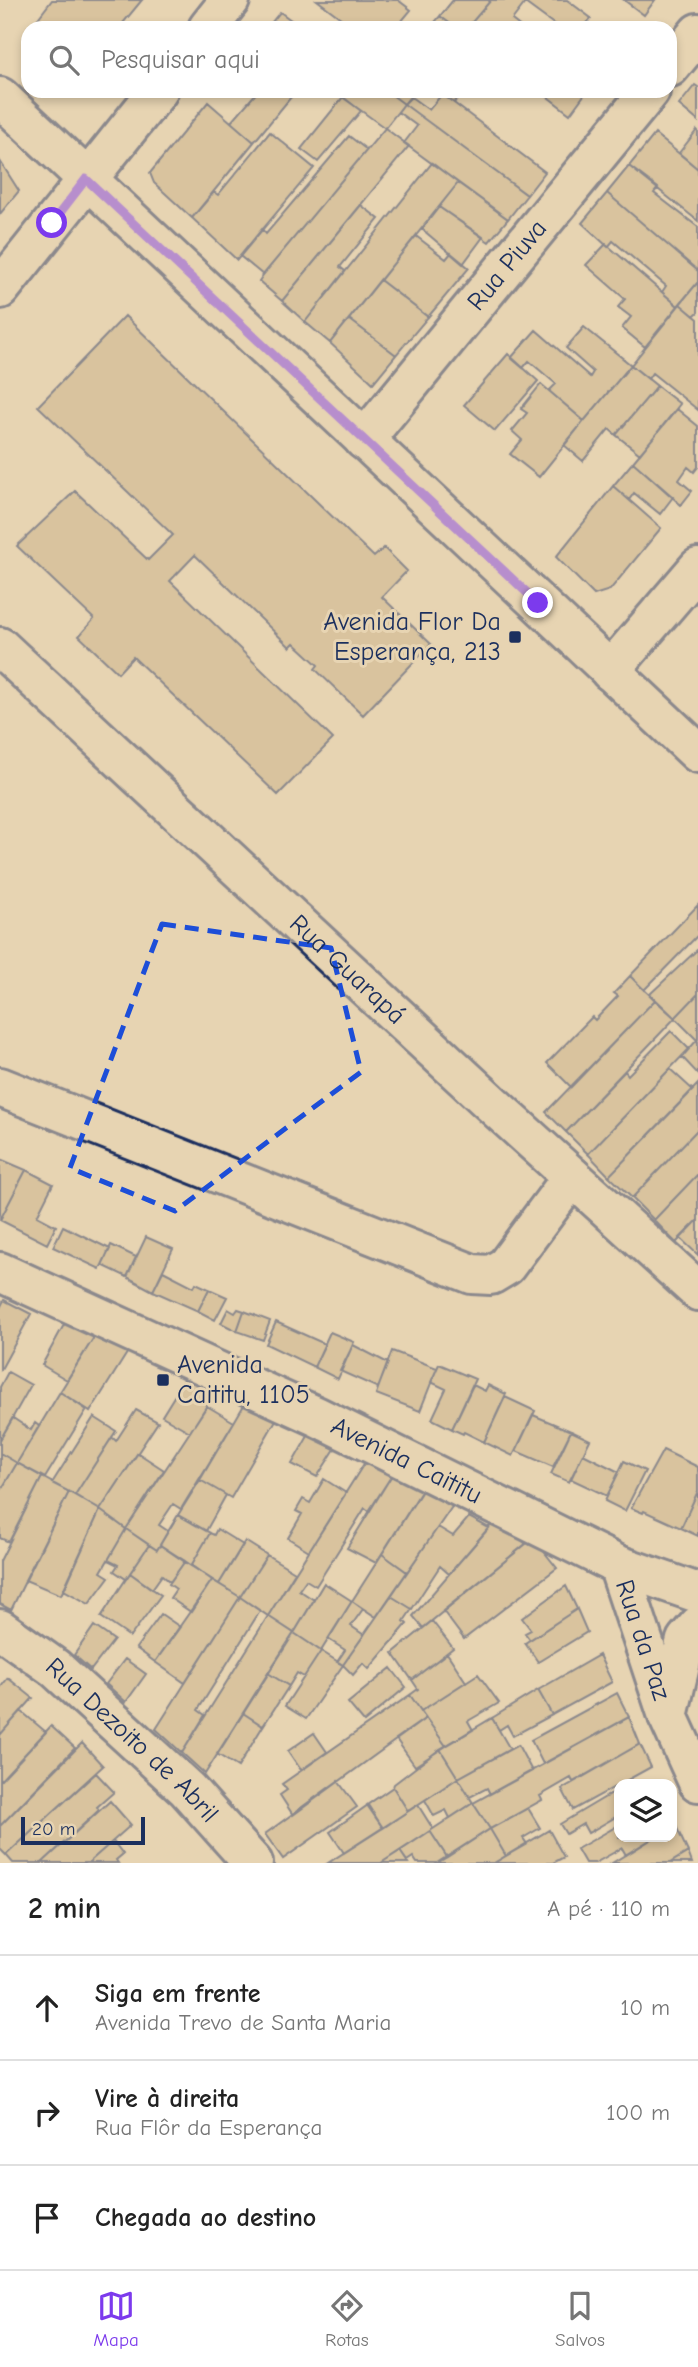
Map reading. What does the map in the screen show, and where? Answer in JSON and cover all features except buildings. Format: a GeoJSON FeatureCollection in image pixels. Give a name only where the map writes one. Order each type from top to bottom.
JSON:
{"type":"FeatureCollection","features":[{"type":"Feature","properties":{"kind":"street"},"geometry":{"type":"LineString","coordinates":[[214,21],[230,0]]}},
{"type":"Feature","properties":{"kind":"street"},"geometry":{"type":"LineString","coordinates":[[677,58],[698,33]]}},
{"type":"Feature","properties":{"kind":"street"},"geometry":{"type":"LineString","coordinates":[[0,97],[698,753]]}},
{"type":"Feature","properties":{"kind":"street"},"geometry":{"type":"LineString","coordinates":[[0,289],[152,98]]}},
{"type":"Feature","properties":{"kind":"street","name":"Rua Piuva"},"geometry":{"type":"LineString","coordinates":[[364,440],[644,98]]}},
{"type":"Feature","properties":{"kind":"street"},"geometry":{"type":"LineString","coordinates":[[610,671],[698,568]]}},
{"type":"Feature","properties":{"kind":"street","name":"Rua Guarapá"},"geometry":{"type":"LineString","coordinates":[[0,647],[698,1291]]}},
{"type":"Feature","properties":{"kind":"street"},"geometry":{"type":"LineString","coordinates":[[0,1087],[472,1274],[491,1275],[506,1266],[572,1177]]}},
{"type":"Feature","properties":{"kind":"street","name":"Avenida Caititu"},"geometry":{"type":"LineString","coordinates":[[0,1272],[316,1416],[618,1564],[698,1593]]}},
{"type":"Feature","properties":{"kind":"street","name":"Rua da Paz"},"geometry":{"type":"LineString","coordinates":[[618,1564],[668,1716],[698,1782]]}},
{"type":"Feature","properties":{"kind":"street","name":"Rua da Paz"},"geometry":{"type":"LineString","coordinates":[[668,1716],[686,1640],[698,1626]]}},
{"type":"Feature","properties":{"kind":"street","name":"Rua Dezoito de Abril"},"geometry":{"type":"LineString","coordinates":[[0,1629],[55,1668],[187,1789],[253,1863]]}},
{"type":"Feature","properties":{"kind":"highlighted area"},"geometry":{"type":"Polygon","coordinates":[[[162,924],[331,948],[361,1072],[175,1211],[70,1168],[162,924]]]}},
{"type":"Feature","properties":{"kind":"place","name":"Avenida Flor Da Esperança, 213"},"geometry":{"type":"Point","coordinates":[515,637]}},
{"type":"Feature","properties":{"kind":"place","name":"Avenida Caititu, 1105"},"geometry":{"type":"Point","coordinates":[163,1380]}},
{"type":"Feature","properties":{"kind":"route"},"geometry":{"type":"LineString","coordinates":[[52,223],[86,179],[538,603]]}}]}
